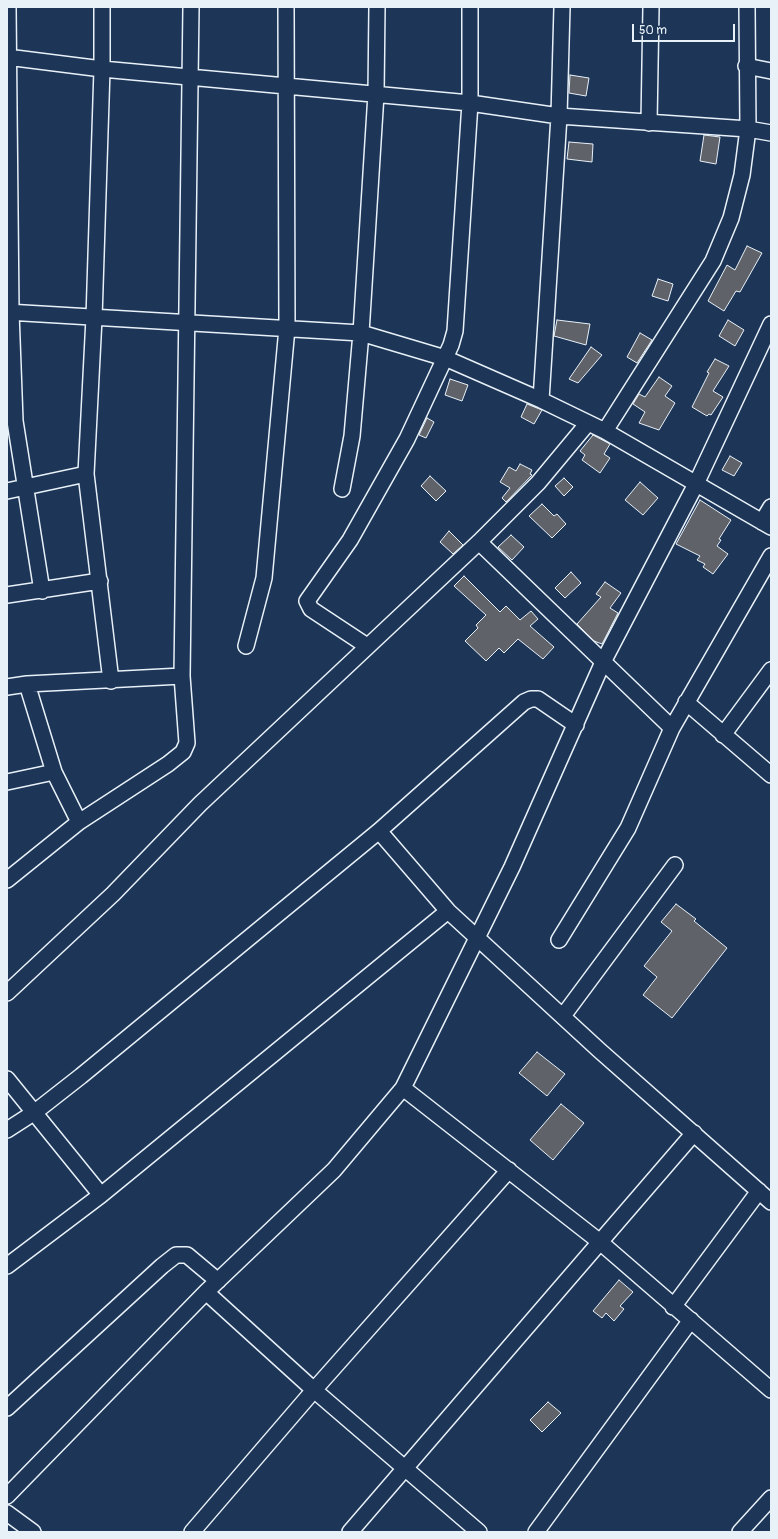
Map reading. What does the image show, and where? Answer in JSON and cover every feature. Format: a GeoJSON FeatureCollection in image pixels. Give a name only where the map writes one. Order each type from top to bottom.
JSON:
{"type":"FeatureCollection","features":[{"type":"Feature","properties":{"kind":"street"},"geometry":{"type":"LineString","coordinates":[[8,7],[9,312],[15,421],[42,591]]}},
{"type":"Feature","properties":{"kind":"street"},"geometry":{"type":"LineString","coordinates":[[102,7],[102,69],[94,318],[86,474],[111,681]]}},
{"type":"Feature","properties":{"kind":"street"},"geometry":{"type":"LineString","coordinates":[[7,880],[79,822],[183,752],[187,743],[182,676],[191,7]]}},
{"type":"Feature","properties":{"kind":"street"},"geometry":{"type":"LineString","coordinates":[[246,646],[264,578],[287,328],[286,7]]}},
{"type":"Feature","properties":{"kind":"street"},"geometry":{"type":"LineString","coordinates":[[342,488],[352,436],[361,333],[376,94],[377,7]]}},
{"type":"Feature","properties":{"kind":"street"},"geometry":{"type":"LineString","coordinates":[[367,646],[311,609],[307,601],[350,540],[407,439],[446,358],[455,331],[470,103],[470,7]]}},
{"type":"Feature","properties":{"kind":"street"},"geometry":{"type":"LineString","coordinates":[[541,400],[560,116],[562,7]]}},
{"type":"Feature","properties":{"kind":"street"},"geometry":{"type":"LineString","coordinates":[[649,124],[651,7]]}},
{"type":"Feature","properties":{"kind":"street"},"geometry":{"type":"LineString","coordinates":[[606,431],[713,261],[731,218],[742,175],[748,129],[746,66],[747,7]]}},
{"type":"Feature","properties":{"kind":"street"},"geometry":{"type":"LineString","coordinates":[[8,57],[102,69],[287,88],[376,94],[470,103],[560,116],[649,124],[748,129],[771,134]]}},
{"type":"Feature","properties":{"kind":"street"},"geometry":{"type":"LineString","coordinates":[[746,66],[771,71]]}},
{"type":"Feature","properties":{"kind":"street"},"geometry":{"type":"LineString","coordinates":[[9,312],[361,333],[446,358],[541,400],[606,431],[767,525],[771,507]]}},
{"type":"Feature","properties":{"kind":"street"},"geometry":{"type":"LineString","coordinates":[[7,1496],[206,1292],[334,1170],[403,1088],[512,867],[603,662],[696,484],[771,324]]}},
{"type":"Feature","properties":{"kind":"street"},"geometry":{"type":"LineString","coordinates":[[7,993],[113,894],[200,804],[479,542],[538,483],[588,423]]}},
{"type":"Feature","properties":{"kind":"street"},"geometry":{"type":"LineString","coordinates":[[7,491],[86,474]]}},
{"type":"Feature","properties":{"kind":"street"},"geometry":{"type":"LineString","coordinates":[[479,542],[672,728]]}},
{"type":"Feature","properties":{"kind":"street"},"geometry":{"type":"LineString","coordinates":[[559,940],[628,828],[672,728],[771,556]]}},
{"type":"Feature","properties":{"kind":"street"},"geometry":{"type":"LineString","coordinates":[[7,595],[42,591],[100,581]]}},
{"type":"Feature","properties":{"kind":"street"},"geometry":{"type":"LineString","coordinates":[[723,735],[771,670]]}},
{"type":"Feature","properties":{"kind":"street"},"geometry":{"type":"LineString","coordinates":[[7,687],[27,684],[111,681],[182,676]]}},
{"type":"Feature","properties":{"kind":"street"},"geometry":{"type":"LineString","coordinates":[[27,684],[54,772],[79,822]]}},
{"type":"Feature","properties":{"kind":"street"},"geometry":{"type":"LineString","coordinates":[[7,1130],[35,1112],[81,1076],[379,831],[524,702],[531,699],[538,699],[576,725]]}},
{"type":"Feature","properties":{"kind":"street"},"geometry":{"type":"LineString","coordinates":[[686,702],[771,775]]}},
{"type":"Feature","properties":{"kind":"street"},"geometry":{"type":"LineString","coordinates":[[7,782],[54,772]]}},
{"type":"Feature","properties":{"kind":"street"},"geometry":{"type":"LineString","coordinates":[[379,831],[448,912],[771,1202]]}},
{"type":"Feature","properties":{"kind":"street"},"geometry":{"type":"LineString","coordinates":[[563,1016],[675,865]]}},
{"type":"Feature","properties":{"kind":"street"},"geometry":{"type":"LineString","coordinates":[[7,1266],[100,1195],[448,912]]}},
{"type":"Feature","properties":{"kind":"street"},"geometry":{"type":"LineString","coordinates":[[7,1079],[35,1112],[100,1195]]}},
{"type":"Feature","properties":{"kind":"street"},"geometry":{"type":"LineString","coordinates":[[403,1088],[510,1170],[600,1242],[673,1307],[691,1320],[771,1390]]}},
{"type":"Feature","properties":{"kind":"street"},"geometry":{"type":"LineString","coordinates":[[350,1532],[406,1469],[694,1133]]}},
{"type":"Feature","properties":{"kind":"street"},"geometry":{"type":"LineString","coordinates":[[192,1532],[314,1390],[510,1170]]}},
{"type":"Feature","properties":{"kind":"street"},"geometry":{"type":"LineString","coordinates":[[673,1307],[759,1192]]}},
{"type":"Feature","properties":{"kind":"street"},"geometry":{"type":"LineString","coordinates":[[7,1408],[162,1266],[176,1255],[188,1255],[218,1281]]}},
{"type":"Feature","properties":{"kind":"street"},"geometry":{"type":"LineString","coordinates":[[206,1292],[314,1390],[479,1532]]}},
{"type":"Feature","properties":{"kind":"street"},"geometry":{"type":"LineString","coordinates":[[536,1532],[691,1320]]}},
{"type":"Feature","properties":{"kind":"street"},"geometry":{"type":"LineString","coordinates":[[740,1532],[771,1498]]}},
{"type":"Feature","properties":{"kind":"street"},"geometry":{"type":"LineString","coordinates":[[7,1513],[33,1532]]}},
{"type":"Feature","properties":{"kind":"building"},"geometry":{"type":"Polygon","coordinates":[[[570,75],[589,78],[586,96],[569,93],[570,75]]]}},
{"type":"Feature","properties":{"kind":"building"},"geometry":{"type":"Polygon","coordinates":[[[704,135],[720,137],[716,164],[700,161],[704,135]]]}},
{"type":"Feature","properties":{"kind":"building"},"geometry":{"type":"Polygon","coordinates":[[[569,142],[593,144],[592,162],[567,159],[569,142]]]}},
{"type":"Feature","properties":{"kind":"building"},"geometry":{"type":"Polygon","coordinates":[[[747,246],[762,253],[740,292],[736,291],[724,311],[708,301],[727,265],[735,270],[747,246]]]}},
{"type":"Feature","properties":{"kind":"building"},"geometry":{"type":"Polygon","coordinates":[[[658,279],[673,284],[668,301],[652,296],[658,279]]]}},
{"type":"Feature","properties":{"kind":"building"},"geometry":{"type":"Polygon","coordinates":[[[557,320],[590,324],[586,345],[554,336],[557,320]]]}},
{"type":"Feature","properties":{"kind":"building"},"geometry":{"type":"Polygon","coordinates":[[[728,320],[744,330],[735,346],[719,336],[728,320]]]}},
{"type":"Feature","properties":{"kind":"building"},"geometry":{"type":"Polygon","coordinates":[[[640,333],[652,340],[637,363],[627,357],[640,333]]]}},
{"type":"Feature","properties":{"kind":"building"},"geometry":{"type":"Polygon","coordinates":[[[591,347],[602,355],[578,383],[569,379],[591,347]]]}},
{"type":"Feature","properties":{"kind":"building"},"geometry":{"type":"Polygon","coordinates":[[[715,359],[729,366],[713,391],[723,397],[711,415],[709,414],[707,416],[692,407],[709,373],[707,372],[715,359]]]}},
{"type":"Feature","properties":{"kind":"building"},"geometry":{"type":"Polygon","coordinates":[[[659,377],[672,386],[665,396],[675,403],[659,430],[639,423],[645,412],[633,404],[639,394],[645,397],[659,377]]]}},
{"type":"Feature","properties":{"kind":"building"},"geometry":{"type":"Polygon","coordinates":[[[450,379],[468,385],[462,401],[445,395],[450,379]]]}},
{"type":"Feature","properties":{"kind":"building"},"geometry":{"type":"Polygon","coordinates":[[[527,404],[542,410],[534,424],[521,417],[527,404]]]}},
{"type":"Feature","properties":{"kind":"building"},"geometry":{"type":"Polygon","coordinates":[[[427,418],[434,422],[426,438],[419,435],[427,418]]]}},
{"type":"Feature","properties":{"kind":"building"},"geometry":{"type":"Polygon","coordinates":[[[593,435],[610,444],[604,454],[610,458],[600,473],[582,460],[585,455],[580,451],[593,435]]]}},
{"type":"Feature","properties":{"kind":"building"},"geometry":{"type":"Polygon","coordinates":[[[730,456],[742,463],[734,476],[722,470],[730,456]]]}},
{"type":"Feature","properties":{"kind":"building"},"geometry":{"type":"Polygon","coordinates":[[[520,464],[532,470],[530,474],[532,475],[506,502],[502,498],[510,488],[500,482],[509,467],[516,471],[520,464]]]}},
{"type":"Feature","properties":{"kind":"building"},"geometry":{"type":"Polygon","coordinates":[[[430,476],[446,491],[436,501],[421,486],[430,476]]]}},
{"type":"Feature","properties":{"kind":"building"},"geometry":{"type":"Polygon","coordinates":[[[564,478],[573,487],[564,496],[555,486],[564,478]]]}},
{"type":"Feature","properties":{"kind":"building"},"geometry":{"type":"Polygon","coordinates":[[[640,482],[658,498],[643,515],[625,500],[640,482]]]}},
{"type":"Feature","properties":{"kind":"building"},"geometry":{"type":"Polygon","coordinates":[[[700,500],[731,520],[719,539],[721,540],[717,546],[728,554],[713,574],[703,567],[705,564],[697,560],[700,556],[676,544],[700,500]]]}},
{"type":"Feature","properties":{"kind":"building"},"geometry":{"type":"Polygon","coordinates":[[[542,504],[554,516],[557,514],[566,524],[552,538],[529,516],[542,504]]]}},
{"type":"Feature","properties":{"kind":"building"},"geometry":{"type":"Polygon","coordinates":[[[449,531],[463,545],[453,554],[440,542],[449,531]]]}},
{"type":"Feature","properties":{"kind":"building"},"geometry":{"type":"Polygon","coordinates":[[[511,535],[524,547],[512,560],[498,547],[511,535]]]}},
{"type":"Feature","properties":{"kind":"building"},"geometry":{"type":"Polygon","coordinates":[[[571,572],[581,583],[565,598],[555,588],[571,572]]]}},
{"type":"Feature","properties":{"kind":"building"},"geometry":{"type":"Polygon","coordinates":[[[464,576],[500,612],[506,606],[520,620],[531,611],[538,619],[530,626],[554,647],[543,659],[518,639],[504,653],[499,648],[486,661],[465,641],[478,628],[476,625],[486,615],[454,586],[464,576]]]}},
{"type":"Feature","properties":{"kind":"building"},"geometry":{"type":"Polygon","coordinates":[[[605,582],[621,593],[610,608],[618,613],[602,644],[594,641],[577,624],[601,597],[596,594],[605,582]]]}},
{"type":"Feature","properties":{"kind":"building"},"geometry":{"type":"Polygon","coordinates":[[[676,904],[696,919],[694,921],[727,948],[672,1018],[643,995],[657,977],[644,966],[672,931],[661,922],[676,904]]]}},
{"type":"Feature","properties":{"kind":"building"},"geometry":{"type":"Polygon","coordinates":[[[537,1052],[565,1074],[547,1096],[519,1073],[537,1052]]]}},
{"type":"Feature","properties":{"kind":"building"},"geometry":{"type":"Polygon","coordinates":[[[561,1104],[584,1123],[553,1160],[530,1140],[561,1104]]]}},
{"type":"Feature","properties":{"kind":"building"},"geometry":{"type":"Polygon","coordinates":[[[619,1280],[633,1292],[620,1306],[624,1309],[614,1321],[606,1313],[602,1318],[593,1311],[619,1280]]]}},
{"type":"Feature","properties":{"kind":"building"},"geometry":{"type":"Polygon","coordinates":[[[548,1402],[561,1413],[542,1432],[530,1420],[548,1402]]]}}]}
